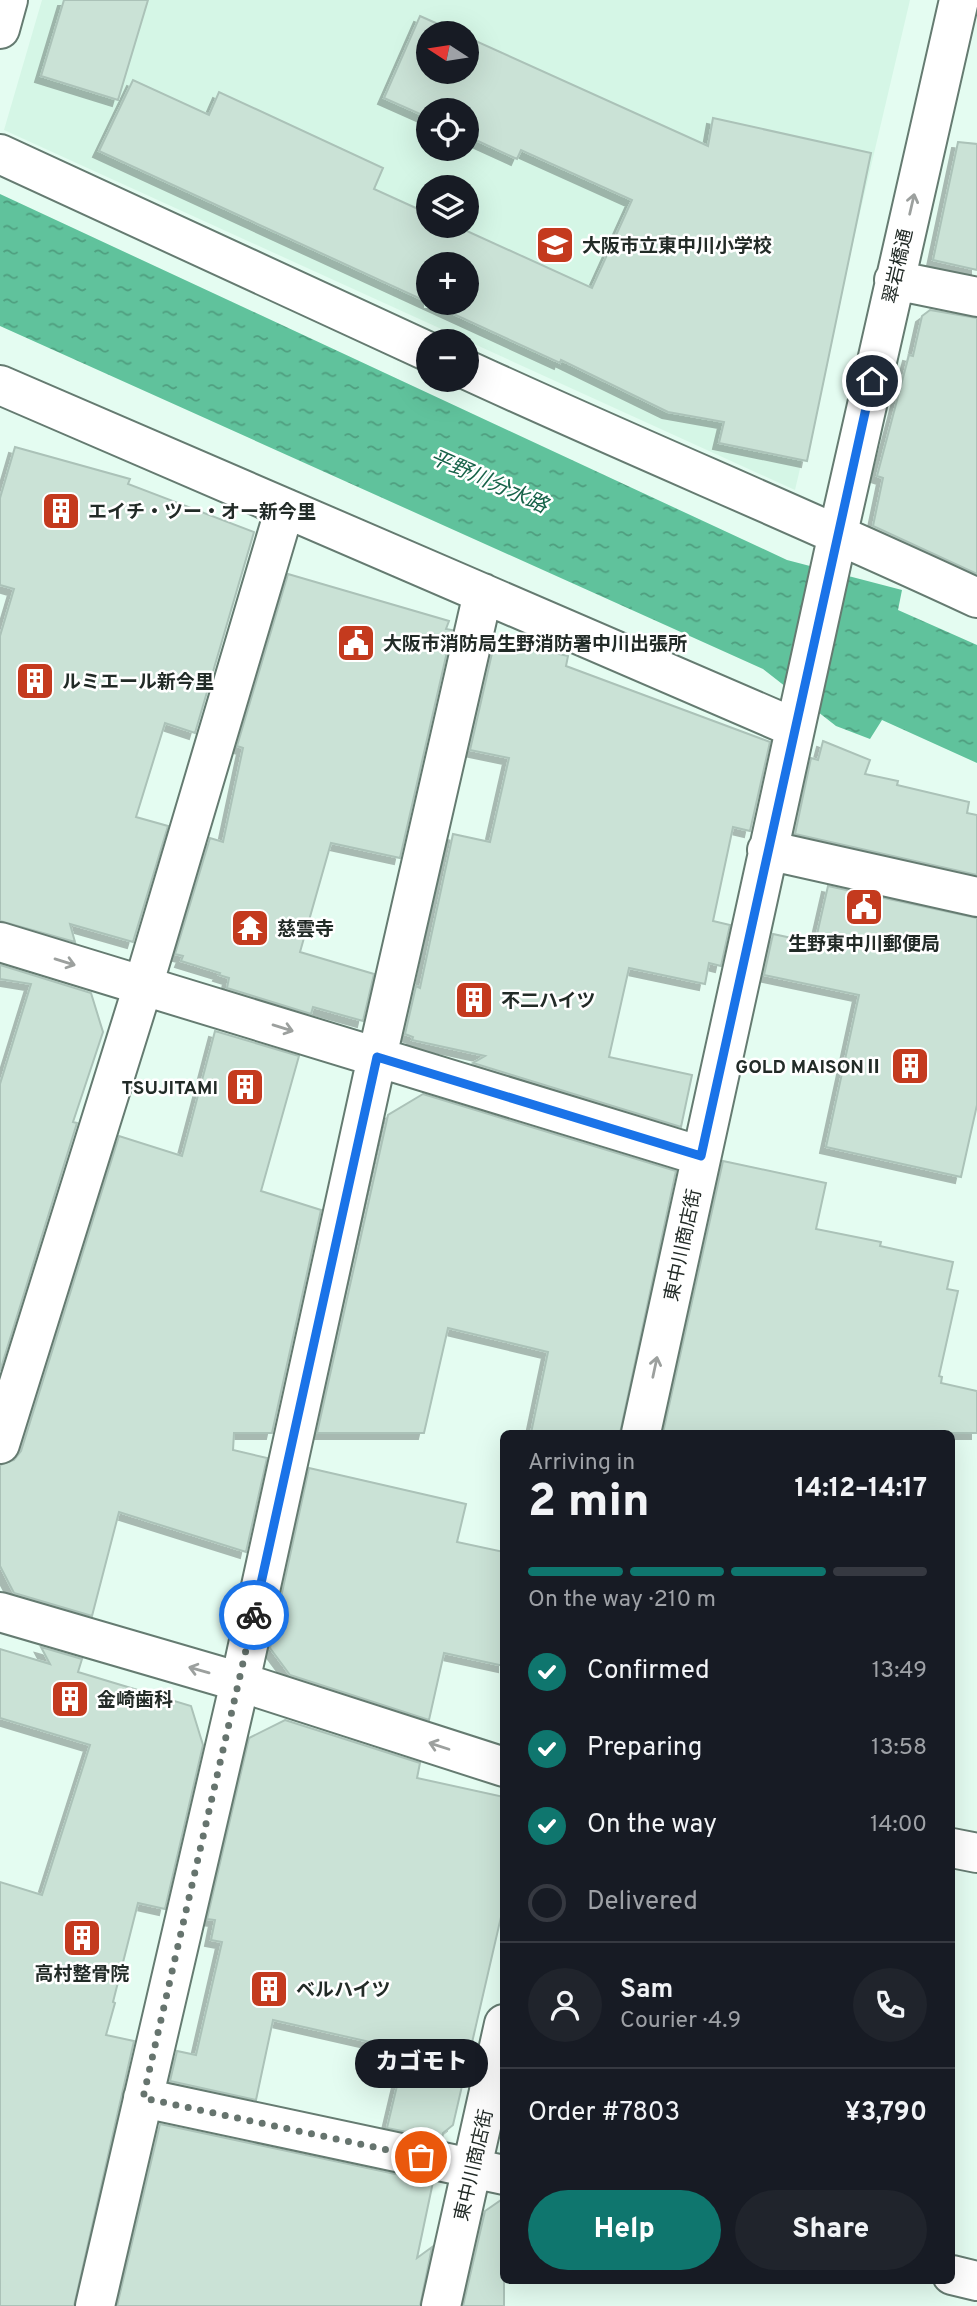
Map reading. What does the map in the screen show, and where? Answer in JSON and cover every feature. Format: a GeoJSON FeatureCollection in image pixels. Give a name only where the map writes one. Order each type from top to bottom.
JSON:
{"type":"FeatureCollection","features":[{"type":"Feature","properties":{"kind":"street"},"geometry":{"type":"LineString","coordinates":[[0,29],[8,0]]}},
{"type":"Feature","properties":{"kind":"street","name":"翠岩橋通"},"geometry":{"type":"LineString","coordinates":[[795,728],[894,280],[964,11]]}},
{"type":"Feature","properties":{"kind":"street"},"geometry":{"type":"LineString","coordinates":[[0,154],[416,346]]}},
{"type":"Feature","properties":{"kind":"street"},"geometry":{"type":"LineString","coordinates":[[894,280],[977,297]]}},
{"type":"Feature","properties":{"kind":"street"},"geometry":{"type":"LineString","coordinates":[[479,376],[838,533],[977,598]]}},
{"type":"Feature","properties":{"kind":"street"},"geometry":{"type":"LineString","coordinates":[[3,398],[285,508],[795,728]]}},
{"type":"Feature","properties":{"kind":"street"},"geometry":{"type":"LineString","coordinates":[[0,1444],[143,986],[285,508]]}},
{"type":"Feature","properties":{"kind":"street"},"geometry":{"type":"LineString","coordinates":[[95,2306],[240,1682],[377,1057],[483,593]]}},
{"type":"Feature","properties":{"kind":"street","name":"東中川商店街"},"geometry":{"type":"LineString","coordinates":[[642,1430],[795,728]]}},
{"type":"Feature","properties":{"kind":"street"},"geometry":{"type":"LineString","coordinates":[[767,850],[977,897]]}},
{"type":"Feature","properties":{"kind":"street"},"geometry":{"type":"LineString","coordinates":[[0,942],[701,1156]]}},
{"type":"Feature","properties":{"kind":"street"},"geometry":{"type":"LineString","coordinates":[[0,1612],[240,1682],[500,1766]]}},
{"type":"Feature","properties":{"kind":"street"},"geometry":{"type":"LineString","coordinates":[[955,1848],[977,1853]]}},
{"type":"Feature","properties":{"kind":"street","name":"東中川商店街"},"geometry":{"type":"LineString","coordinates":[[441,2306],[488,2171],[500,2061]]}},
{"type":"Feature","properties":{"kind":"street"},"geometry":{"type":"LineString","coordinates":[[143,2098],[488,2171]]}},
{"type":"Feature","properties":{"kind":"street"},"geometry":{"type":"LineString","coordinates":[[955,2276],[977,2281]]}},
{"type":"Feature","properties":{"kind":"shaded area","name":"大阪市立東中川小学校"},"geometry":{"type":"Polygon","coordinates":[[[42,0],[910,0],[795,490],[479,346],[479,329],[441,329],[4,130],[42,0]]]}},
{"type":"Feature","properties":{"kind":"water","name":"平野川分水路"},"geometry":{"type":"Polygon","coordinates":[[[0,194],[416,387],[416,392],[426,392],[787,560],[902,590],[898,610],[977,645],[977,763],[882,720],[870,739],[836,726],[763,669],[0,326],[0,194]]]}},
{"type":"Feature","properties":{"kind":"building"},"geometry":{"type":"Polygon","coordinates":[[[64,0],[148,0],[118,100],[41,76],[64,0]]]}},
{"type":"Feature","properties":{"kind":"building"},"geometry":{"type":"Polygon","coordinates":[[[420,16],[431,21],[418,21],[420,16]]]}},
{"type":"Feature","properties":{"kind":"building"},"geometry":{"type":"Polygon","coordinates":[[[416,25],[416,84],[480,84],[480,43],[708,146],[713,118],[871,153],[807,461],[719,443],[724,422],[668,412],[561,360],[560,363],[456,315],[479,315],[479,252],[416,252],[416,297],[99,151],[133,80],[209,115],[219,92],[383,168],[374,189],[416,208],[416,238],[479,236],[592,288],[632,200],[521,150],[517,159],[479,142],[479,98],[416,98],[416,112],[384,98],[416,25]]]}},
{"type":"Feature","properties":{"kind":"building"},"geometry":{"type":"Polygon","coordinates":[[[958,142],[977,144],[977,270],[933,260],[958,142]]]}},
{"type":"Feature","properties":{"kind":"building"},"geometry":{"type":"Polygon","coordinates":[[[930,310],[977,318],[977,574],[873,526],[883,478],[877,476],[909,355],[913,356],[922,316],[930,310]]]}},
{"type":"Feature","properties":{"kind":"building"},"geometry":{"type":"Polygon","coordinates":[[[15,447],[130,479],[128,484],[254,532],[195,733],[165,723],[136,817],[168,826],[133,942],[70,924],[75,942],[0,921],[0,636],[14,589],[0,585],[0,498],[15,447]]]}},
{"type":"Feature","properties":{"kind":"building"},"geometry":{"type":"Polygon","coordinates":[[[288,574],[449,621],[446,629],[452,630],[400,858],[331,843],[300,952],[374,974],[363,1021],[313,1007],[311,1014],[227,988],[229,978],[181,961],[183,956],[175,954],[210,838],[223,842],[243,748],[237,746],[288,574]]]}},
{"type":"Feature","properties":{"kind":"building"},"geometry":{"type":"Polygon","coordinates":[[[495,640],[568,656],[566,666],[770,742],[750,831],[733,827],[713,921],[730,925],[721,966],[709,963],[705,984],[629,968],[609,1057],[692,1075],[681,1127],[473,1063],[485,1056],[412,1040],[413,1037],[405,1034],[416,986],[420,988],[453,834],[490,842],[509,758],[470,750],[495,640]]]}},
{"type":"Feature","properties":{"kind":"building"},"geometry":{"type":"Polygon","coordinates":[[[823,741],[870,760],[865,774],[898,781],[897,785],[969,802],[967,813],[977,815],[977,875],[795,834],[811,758],[818,760],[823,741]]]}},
{"type":"Feature","properties":{"kind":"building"},"geometry":{"type":"Polygon","coordinates":[[[828,886],[977,918],[977,1105],[961,1177],[826,1147],[859,995],[764,975],[773,934],[815,943],[828,886]]]}},
{"type":"Feature","properties":{"kind":"building"},"geometry":{"type":"Polygon","coordinates":[[[0,965],[91,993],[103,1032],[73,1122],[77,1123],[0,1371],[0,1084],[31,984],[0,979],[0,965]]]}},
{"type":"Feature","properties":{"kind":"building"},"geometry":{"type":"Polygon","coordinates":[[[215,1031],[299,1056],[261,1191],[321,1210],[272,1433],[234,1433],[233,1450],[267,1458],[246,1552],[119,1512],[92,1616],[14,1593],[0,1566],[0,1465],[14,1460],[21,1451],[119,1136],[182,1156],[215,1031]]]}},
{"type":"Feature","properties":{"kind":"building"},"geometry":{"type":"Polygon","coordinates":[[[423,1094],[676,1171],[621,1430],[532,1430],[548,1352],[448,1328],[424,1433],[317,1433],[388,1115],[423,1094]]]}},
{"type":"Feature","properties":{"kind":"building"},"geometry":{"type":"Polygon","coordinates":[[[723,1161],[826,1183],[816,1229],[881,1242],[880,1246],[953,1262],[947,1289],[958,1291],[939,1376],[942,1377],[941,1383],[977,1391],[977,1433],[955,1433],[955,1430],[664,1430],[723,1161]]]}},
{"type":"Feature","properties":{"kind":"building"},"geometry":{"type":"Polygon","coordinates":[[[309,1468],[466,1504],[457,1542],[500,1551],[500,1665],[444,1653],[429,1720],[290,1675],[270,1648],[309,1468]]]}},
{"type":"Feature","properties":{"kind":"building"},"geometry":{"type":"Polygon","coordinates":[[[41,1647],[82,1659],[78,1672],[191,1706],[203,1745],[165,1909],[138,1903],[113,2002],[115,2003],[106,2035],[134,2041],[74,2306],[0,2306],[0,1882],[42,1895],[90,1745],[0,1718],[0,1649],[50,1664],[41,1647]]]}},
{"type":"Feature","properties":{"kind":"building"},"geometry":{"type":"Polygon","coordinates":[[[285,1720],[420,1763],[417,1778],[500,1796],[500,1921],[453,2125],[443,2133],[442,2139],[387,2128],[400,2073],[365,2064],[370,2042],[273,2020],[256,2100],[170,2081],[177,2051],[196,2055],[222,1942],[211,1940],[215,1920],[207,1919],[249,1738],[285,1720]]]}},
{"type":"Feature","properties":{"kind":"building"},"geometry":{"type":"Polygon","coordinates":[[[160,2124],[433,2182],[417,2258],[432,2247],[420,2306],[117,2306],[160,2124]]]}},
{"type":"Feature","properties":{"kind":"building"},"geometry":{"type":"Polygon","coordinates":[[[500,2201],[500,2284],[504,2284],[504,2306],[463,2306],[485,2211],[500,2201]]]}},
{"type":"Feature","properties":{"kind":"way so far"},"geometry":{"type":"LineString","coordinates":[[254,1615],[143,2098],[421,2157]]}},
{"type":"Feature","properties":{"kind":"place","name":"大阪市立東中川小学校"},"geometry":{"type":"Point","coordinates":[555,245]}},
{"type":"Feature","properties":{"kind":"place","name":"エイチ・ツー・オー新今里"},"geometry":{"type":"Point","coordinates":[61,511]}},
{"type":"Feature","properties":{"kind":"place","name":"大阪市消防局生野消防署中川出張所"},"geometry":{"type":"Point","coordinates":[356,643]}},
{"type":"Feature","properties":{"kind":"place","name":"ルミエール新今里"},"geometry":{"type":"Point","coordinates":[35,681]}},
{"type":"Feature","properties":{"kind":"place","name":"生野東中川郵便局"},"geometry":{"type":"Point","coordinates":[864,907]}},
{"type":"Feature","properties":{"kind":"place","name":"慈雲寺"},"geometry":{"type":"Point","coordinates":[250,928]}},
{"type":"Feature","properties":{"kind":"place","name":"不二ハイツ"},"geometry":{"type":"Point","coordinates":[474,1000]}},
{"type":"Feature","properties":{"kind":"place","name":"GOLD MAISONⅡ"},"geometry":{"type":"Point","coordinates":[910,1066]}},
{"type":"Feature","properties":{"kind":"place","name":"TSUJITAMI"},"geometry":{"type":"Point","coordinates":[245,1087]}},
{"type":"Feature","properties":{"kind":"place","name":"金崎歯科"},"geometry":{"type":"Point","coordinates":[70,1699]}},
{"type":"Feature","properties":{"kind":"place","name":"高村整骨院"},"geometry":{"type":"Point","coordinates":[82,1938]}},
{"type":"Feature","properties":{"kind":"place","name":"ベルハイツ"},"geometry":{"type":"Point","coordinates":[269,1989]}},
{"type":"Feature","properties":{"kind":"place","name":"カゴモト"},"geometry":{"type":"Point","coordinates":[421,2157]}},
{"type":"Feature","properties":{"kind":"route"},"geometry":{"type":"LineString","coordinates":[[254,1615],[377,1057],[701,1156],[872,381]]}}]}
